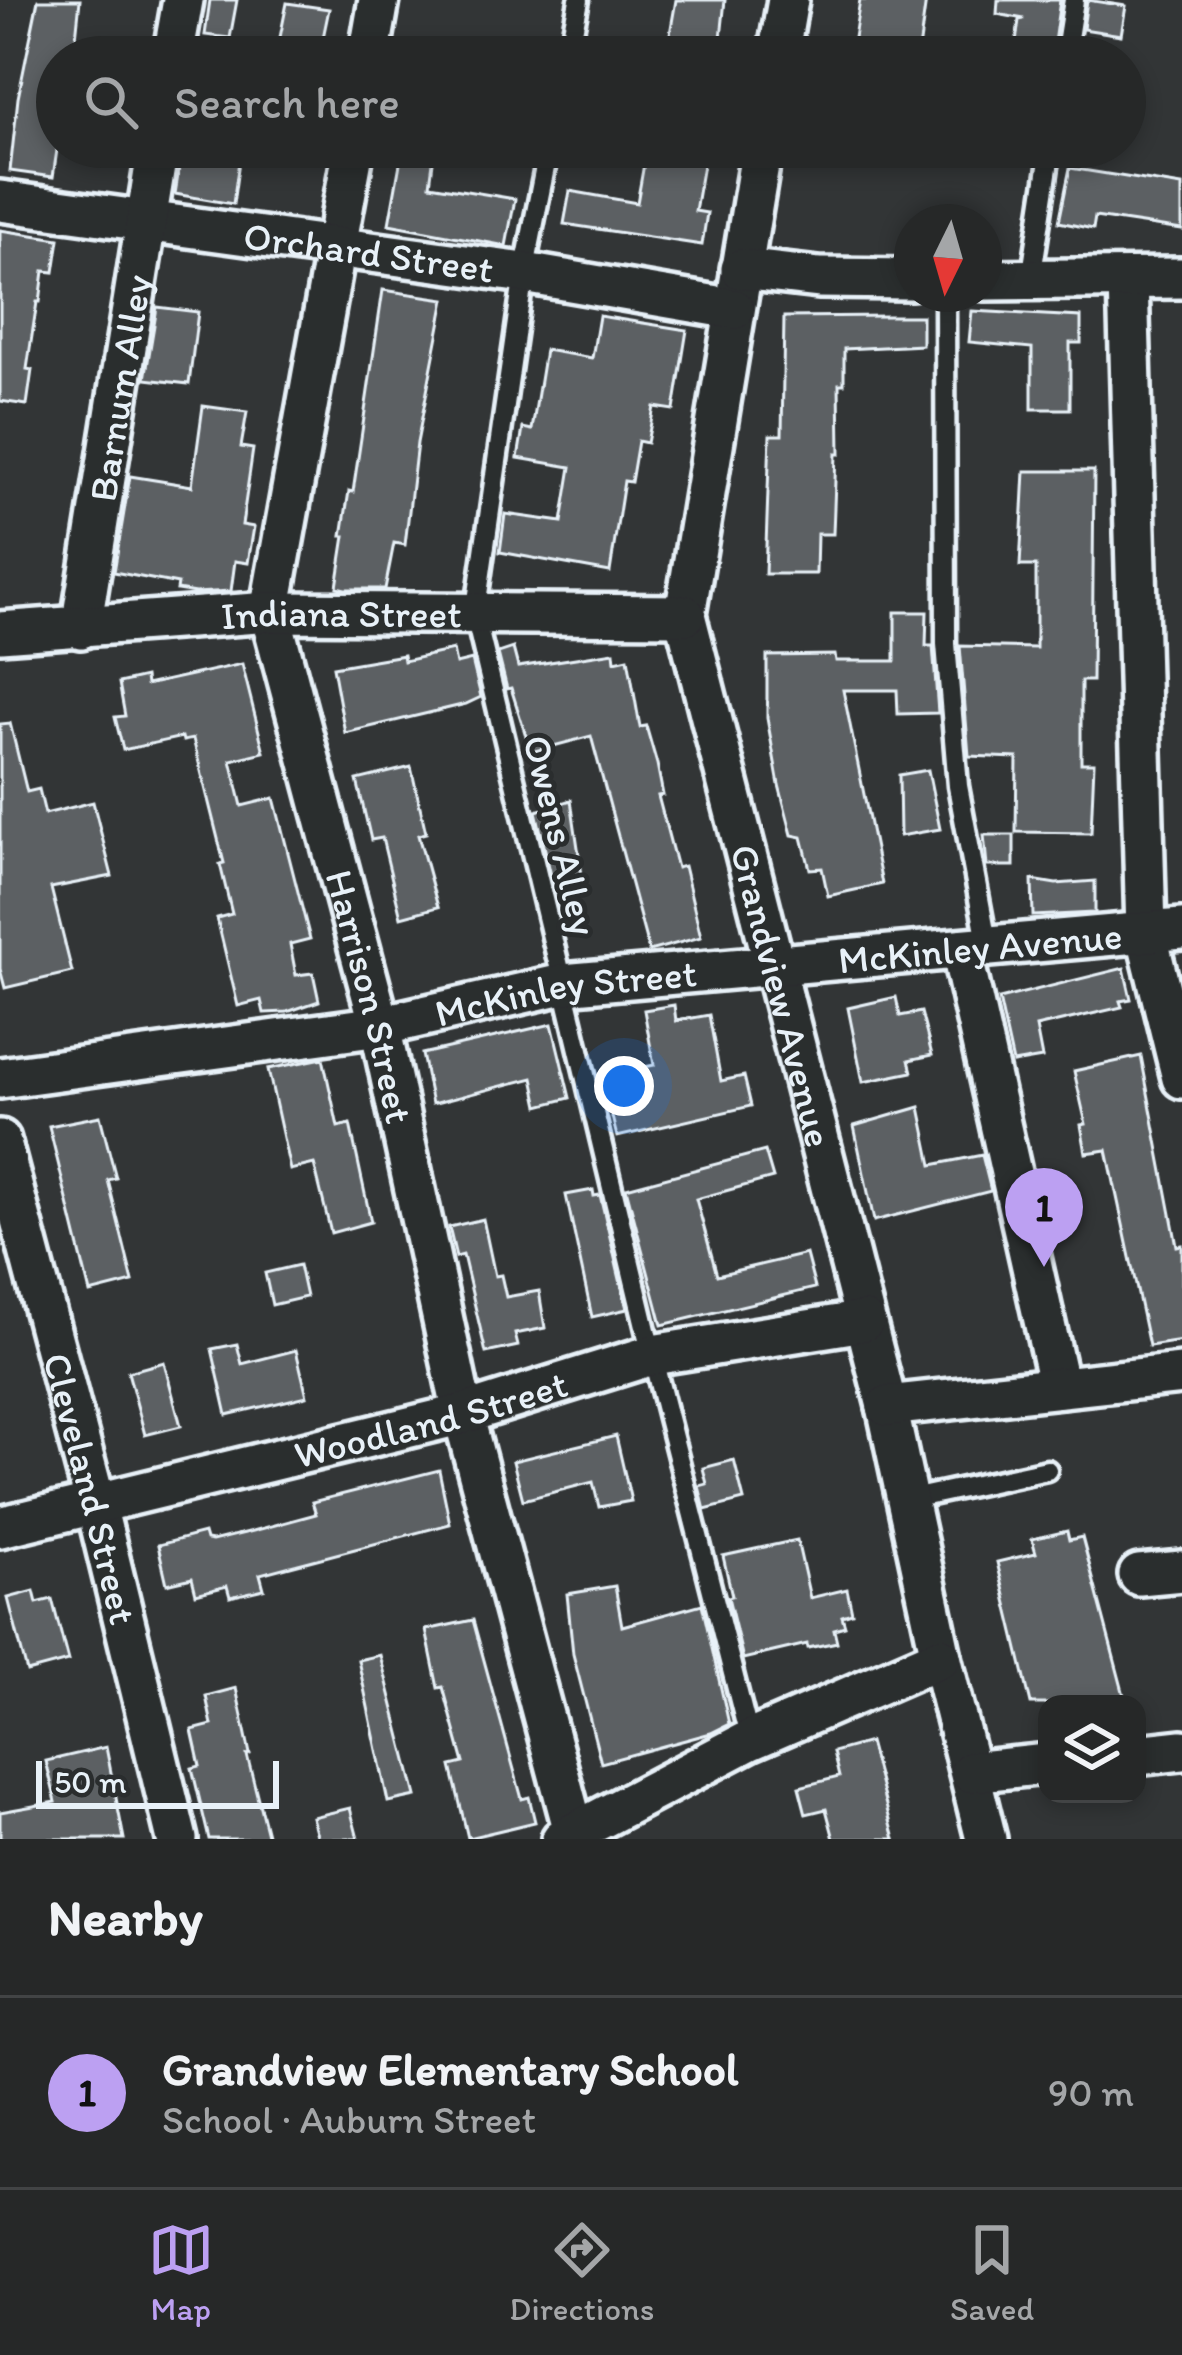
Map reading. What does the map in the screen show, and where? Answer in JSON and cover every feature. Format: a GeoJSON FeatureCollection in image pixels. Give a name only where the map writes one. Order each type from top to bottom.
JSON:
{"type":"FeatureCollection","features":[{"type":"Feature","properties":{"kind":"street"},"geometry":{"type":"LineString","coordinates":[[177,36],[183,0]]}},
{"type":"Feature","properties":{"kind":"street"},"geometry":{"type":"LineString","coordinates":[[373,36],[379,0]]}},
{"type":"Feature","properties":{"kind":"street"},"geometry":{"type":"LineString","coordinates":[[782,36],[788,0]]}},
{"type":"Feature","properties":{"kind":"street","name":"Barnum Alley"},"geometry":{"type":"LineString","coordinates":[[81,628],[155,168]]}},
{"type":"Feature","properties":{"kind":"street","name":"Harrison Street"},"geometry":{"type":"LineString","coordinates":[[350,168],[269,612],[380,1026],[463,1414],[571,1837]]}},
{"type":"Feature","properties":{"kind":"street","name":"Grandview Avenue"},"geometry":{"type":"LineString","coordinates":[[758,168],[685,616],[887,1406],[986,1839]]}},
{"type":"Feature","properties":{"kind":"street","name":"Orchard Street"},"geometry":{"type":"LineString","coordinates":[[0,202],[524,273],[734,309]]}},
{"type":"Feature","properties":{"kind":"street"},"geometry":{"type":"LineString","coordinates":[[741,269],[819,278],[894,279]]}},
{"type":"Feature","properties":{"kind":"street"},"geometry":{"type":"LineString","coordinates":[[1002,280],[1182,278]]}},
{"type":"Feature","properties":{"kind":"street"},"geometry":{"type":"LineString","coordinates":[[1129,279],[1164,930],[1182,1078]]}},
{"type":"Feature","properties":{"kind":"street","name":"Indiana Street"},"geometry":{"type":"LineString","coordinates":[[0,632],[269,612],[685,616]]}},
{"type":"Feature","properties":{"kind":"street","name":"McKinley Avenue"},"geometry":{"type":"LineString","coordinates":[[777,966],[1164,930]]}},
{"type":"Feature","properties":{"kind":"street"},"geometry":{"type":"LineString","coordinates":[[974,948],[1059,1387]]}},
{"type":"Feature","properties":{"kind":"street","name":"McKinley Street"},"geometry":{"type":"LineString","coordinates":[[0,1078],[380,1026],[563,984],[777,966]]}},
{"type":"Feature","properties":{"kind":"street","name":"Cleveland Street"},"geometry":{"type":"LineString","coordinates":[[0,1140],[177,1839]]}},
{"type":"Feature","properties":{"kind":"street","name":"Woodland Street"},"geometry":{"type":"LineString","coordinates":[[0,1527],[463,1414],[652,1355],[864,1321]]}},
{"type":"Feature","properties":{"kind":"street"},"geometry":{"type":"LineString","coordinates":[[887,1406],[1182,1374]]}},
{"type":"Feature","properties":{"kind":"street"},"geometry":{"type":"LineString","coordinates":[[1139,1575],[1182,1571]]}},
{"type":"Feature","properties":{"kind":"street"},"geometry":{"type":"LineString","coordinates":[[571,1837],[750,1740],[941,1657]]}},
{"type":"Feature","properties":{"kind":"street"},"geometry":{"type":"LineString","coordinates":[[1146,1753],[1182,1750]]}},
{"type":"Feature","properties":{"kind":"street"},"geometry":{"type":"LineString","coordinates":[[970,1772],[1038,1765]]}},
{"type":"Feature","properties":{"kind":"lane"},"geometry":{"type":"LineString","coordinates":[[572,36],[579,0]]}},
{"type":"Feature","properties":{"kind":"lane"},"geometry":{"type":"LineString","coordinates":[[1068,36],[1074,0]]}},
{"type":"Feature","properties":{"kind":"lane","name":"Owens Alley"},"geometry":{"type":"LineString","coordinates":[[545,168],[524,273],[476,615],[652,1355],[750,1740]]}},
{"type":"Feature","properties":{"kind":"lane"},"geometry":{"type":"LineString","coordinates":[[1030,280],[1048,168]]}},
{"type":"Feature","properties":{"kind":"lane"},"geometry":{"type":"LineString","coordinates":[[945,312],[946,644],[974,948]]}},
{"type":"Feature","properties":{"kind":"lane"},"geometry":{"type":"LineString","coordinates":[[907,1500],[1047,1470]]}},
{"type":"Feature","properties":{"kind":"building"},"geometry":{"type":"Polygon","coordinates":[[[38,0],[80,0],[76,36],[36,36],[36,168],[54,168],[53,177],[10,171],[18,98],[38,0]]]}},
{"type":"Feature","properties":{"kind":"building"},"geometry":{"type":"Polygon","coordinates":[[[210,0],[237,0],[230,36],[205,35],[210,0]]]}},
{"type":"Feature","properties":{"kind":"building"},"geometry":{"type":"Polygon","coordinates":[[[676,0],[725,0],[721,36],[670,36],[676,0]]]}},
{"type":"Feature","properties":{"kind":"building"},"geometry":{"type":"Polygon","coordinates":[[[860,0],[926,0],[921,36],[854,36],[860,0]]]}},
{"type":"Feature","properties":{"kind":"building"},"geometry":{"type":"Polygon","coordinates":[[[998,0],[1060,0],[1055,36],[1017,36],[1019,20],[1024,19],[997,14],[998,0]]]}},
{"type":"Feature","properties":{"kind":"building"},"geometry":{"type":"Polygon","coordinates":[[[1087,0],[1126,6],[1121,35],[1083,29],[1087,0]]]}},
{"type":"Feature","properties":{"kind":"building"},"geometry":{"type":"Polygon","coordinates":[[[287,3],[329,9],[323,36],[280,36],[287,3]]]}},
{"type":"Feature","properties":{"kind":"building"},"geometry":{"type":"Polygon","coordinates":[[[179,168],[238,168],[233,204],[175,194],[179,168]]]}},
{"type":"Feature","properties":{"kind":"building"},"geometry":{"type":"Polygon","coordinates":[[[399,168],[432,168],[430,185],[515,199],[506,246],[389,224],[399,168]]]}},
{"type":"Feature","properties":{"kind":"building"},"geometry":{"type":"Polygon","coordinates":[[[643,168],[702,168],[695,211],[707,213],[702,245],[564,224],[570,191],[637,203],[643,168]]]}},
{"type":"Feature","properties":{"kind":"building"},"geometry":{"type":"Polygon","coordinates":[[[1070,168],[1182,186],[1182,230],[1095,217],[1093,229],[1059,222],[1070,168]]]}},
{"type":"Feature","properties":{"kind":"building"},"geometry":{"type":"Polygon","coordinates":[[[0,230],[59,239],[54,272],[44,271],[37,302],[27,405],[0,401],[0,230]]]}},
{"type":"Feature","properties":{"kind":"building"},"geometry":{"type":"Polygon","coordinates":[[[383,290],[445,299],[417,443],[405,545],[394,543],[385,589],[345,589],[337,587],[342,536],[349,491],[353,492],[383,290]]]}},
{"type":"Feature","properties":{"kind":"building"},"geometry":{"type":"Polygon","coordinates":[[[157,307],[198,312],[189,384],[145,379],[157,307]]]}},
{"type":"Feature","properties":{"kind":"building"},"geometry":{"type":"Polygon","coordinates":[[[972,312],[1081,317],[1081,343],[1070,343],[1070,409],[1032,409],[1032,348],[969,342],[972,312]]]}},
{"type":"Feature","properties":{"kind":"building"},"geometry":{"type":"Polygon","coordinates":[[[599,316],[687,330],[674,410],[654,407],[647,443],[638,441],[631,482],[624,481],[610,572],[500,552],[505,514],[562,522],[571,467],[518,458],[523,428],[532,430],[545,350],[592,358],[599,316]]]}},
{"type":"Feature","properties":{"kind":"building"},"geometry":{"type":"Polygon","coordinates":[[[922,316],[922,345],[844,349],[833,534],[817,534],[816,574],[765,574],[770,435],[782,435],[784,317],[922,316]]]}},
{"type":"Feature","properties":{"kind":"building"},"geometry":{"type":"Polygon","coordinates":[[[203,406],[247,412],[241,447],[253,449],[242,525],[254,527],[248,563],[235,561],[231,591],[195,593],[177,590],[178,584],[114,572],[130,476],[192,486],[203,406]]]}},
{"type":"Feature","properties":{"kind":"building"},"geometry":{"type":"Polygon","coordinates":[[[1025,471],[1094,471],[1092,681],[1081,681],[1081,763],[1094,763],[1091,833],[1016,832],[1017,758],[969,756],[960,646],[1036,648],[1036,566],[1020,566],[1025,471]]]}},
{"type":"Feature","properties":{"kind":"building"},"geometry":{"type":"Polygon","coordinates":[[[895,612],[927,612],[926,646],[933,646],[938,713],[898,714],[897,690],[843,690],[882,884],[828,896],[822,868],[810,869],[802,837],[792,835],[779,785],[767,718],[767,656],[835,655],[836,661],[895,661],[895,612]]]}},
{"type":"Feature","properties":{"kind":"building"},"geometry":{"type":"Polygon","coordinates":[[[513,648],[518,667],[614,652],[615,661],[628,658],[640,727],[646,726],[657,764],[663,795],[658,796],[677,868],[684,866],[701,937],[649,951],[591,736],[531,752],[498,653],[513,648]]]}},
{"type":"Feature","properties":{"kind":"building"},"geometry":{"type":"Polygon","coordinates":[[[453,650],[456,664],[472,660],[481,697],[345,733],[333,667],[403,655],[404,661],[453,650]]]}},
{"type":"Feature","properties":{"kind":"building"},"geometry":{"type":"Polygon","coordinates":[[[242,664],[264,752],[231,760],[242,806],[274,798],[310,939],[290,944],[296,975],[313,973],[319,1001],[287,1012],[264,1013],[261,1000],[238,1006],[217,918],[232,914],[220,864],[224,863],[193,739],[183,741],[182,737],[123,750],[115,717],[125,716],[119,683],[145,677],[146,685],[242,664]]]}},
{"type":"Feature","properties":{"kind":"building"},"geometry":{"type":"Polygon","coordinates":[[[10,723],[27,792],[39,789],[45,814],[93,802],[112,876],[51,888],[72,972],[5,988],[0,969],[0,724],[10,723]]]}},
{"type":"Feature","properties":{"kind":"building"},"geometry":{"type":"Polygon","coordinates":[[[411,767],[426,833],[418,835],[438,907],[401,917],[382,838],[371,840],[357,780],[411,767]]]}},
{"type":"Feature","properties":{"kind":"building"},"geometry":{"type":"Polygon","coordinates":[[[928,770],[940,829],[900,836],[899,775],[928,770]]]}},
{"type":"Feature","properties":{"kind":"building"},"geometry":{"type":"Polygon","coordinates":[[[571,800],[584,889],[555,893],[536,811],[571,800]]]}},
{"type":"Feature","properties":{"kind":"building"},"geometry":{"type":"Polygon","coordinates":[[[984,835],[1014,835],[1014,866],[987,866],[984,835]]]}},
{"type":"Feature","properties":{"kind":"building"},"geometry":{"type":"Polygon","coordinates":[[[1032,880],[1056,884],[1095,881],[1095,913],[1033,916],[1032,880]]]}},
{"type":"Feature","properties":{"kind":"building"},"geometry":{"type":"Polygon","coordinates":[[[1124,968],[1131,999],[1120,1001],[1122,1007],[1036,1027],[1042,1058],[1013,1063],[999,999],[1124,968]]]}},
{"type":"Feature","properties":{"kind":"building"},"geometry":{"type":"Polygon","coordinates":[[[896,997],[900,1016],[921,1012],[932,1055],[909,1060],[912,1072],[863,1082],[848,1008],[896,997]]]}},
{"type":"Feature","properties":{"kind":"building"},"geometry":{"type":"Polygon","coordinates":[[[674,1005],[676,1021],[709,1015],[721,1081],[744,1076],[751,1106],[617,1137],[602,1076],[654,1065],[644,1010],[674,1005]]]}},
{"type":"Feature","properties":{"kind":"building"},"geometry":{"type":"Polygon","coordinates":[[[552,1024],[570,1098],[539,1106],[533,1078],[432,1104],[422,1054],[552,1024]]]}},
{"type":"Feature","properties":{"kind":"building"},"geometry":{"type":"Polygon","coordinates":[[[1141,1056],[1177,1246],[1182,1245],[1182,1341],[1149,1346],[1107,1150],[1086,1153],[1081,1125],[1086,1124],[1074,1071],[1141,1056]]]}},
{"type":"Feature","properties":{"kind":"building"},"geometry":{"type":"Polygon","coordinates":[[[323,1058],[338,1127],[350,1124],[371,1222],[331,1233],[314,1164],[290,1170],[268,1069],[323,1058]]]}},
{"type":"Feature","properties":{"kind":"building"},"geometry":{"type":"Polygon","coordinates":[[[920,1107],[932,1165],[982,1155],[991,1191],[874,1221],[854,1126],[920,1107]]]}},
{"type":"Feature","properties":{"kind":"building"},"geometry":{"type":"Polygon","coordinates":[[[100,1116],[116,1178],[108,1180],[133,1282],[90,1293],[49,1126],[100,1116]]]}},
{"type":"Feature","properties":{"kind":"building"},"geometry":{"type":"Polygon","coordinates":[[[765,1151],[773,1178],[696,1199],[717,1275],[806,1254],[815,1288],[662,1325],[626,1188],[765,1151]]]}},
{"type":"Feature","properties":{"kind":"building"},"geometry":{"type":"Polygon","coordinates":[[[593,1190],[594,1196],[600,1195],[627,1309],[592,1317],[566,1195],[593,1190]]]}},
{"type":"Feature","properties":{"kind":"building"},"geometry":{"type":"Polygon","coordinates":[[[483,1219],[495,1276],[501,1275],[506,1297],[539,1291],[545,1328],[515,1334],[518,1346],[486,1353],[463,1255],[456,1257],[449,1227],[483,1219]]]}},
{"type":"Feature","properties":{"kind":"building"},"geometry":{"type":"Polygon","coordinates":[[[299,1265],[306,1297],[272,1305],[265,1273],[299,1265]]]}},
{"type":"Feature","properties":{"kind":"building"},"geometry":{"type":"Polygon","coordinates":[[[237,1344],[242,1364],[296,1350],[307,1396],[227,1415],[212,1349],[237,1344]]]}},
{"type":"Feature","properties":{"kind":"building"},"geometry":{"type":"Polygon","coordinates":[[[164,1362],[181,1426],[145,1435],[128,1372],[164,1362]]]}},
{"type":"Feature","properties":{"kind":"building"},"geometry":{"type":"Polygon","coordinates":[[[616,1436],[631,1501],[599,1507],[593,1482],[523,1500],[513,1461],[616,1436]]]}},
{"type":"Feature","properties":{"kind":"building"},"geometry":{"type":"Polygon","coordinates":[[[734,1460],[744,1500],[705,1510],[699,1486],[707,1484],[703,1468],[734,1460]]]}},
{"type":"Feature","properties":{"kind":"building"},"geometry":{"type":"Polygon","coordinates":[[[439,1470],[450,1524],[260,1574],[264,1589],[230,1597],[227,1586],[196,1594],[192,1578],[167,1584],[158,1545],[204,1533],[212,1541],[253,1531],[316,1514],[312,1502],[439,1470]]]}},
{"type":"Feature","properties":{"kind":"building"},"geometry":{"type":"Polygon","coordinates":[[[1067,1531],[1069,1540],[1082,1537],[1124,1695],[1038,1695],[1038,1704],[1031,1704],[997,1562],[1036,1553],[1032,1539],[1067,1531]]]}},
{"type":"Feature","properties":{"kind":"building"},"geometry":{"type":"Polygon","coordinates":[[[797,1540],[810,1598],[847,1589],[852,1613],[842,1616],[845,1626],[834,1629],[837,1642],[743,1659],[723,1556],[797,1540]]]}},
{"type":"Feature","properties":{"kind":"building"},"geometry":{"type":"Polygon","coordinates":[[[615,1586],[622,1626],[702,1604],[729,1724],[601,1763],[573,1654],[567,1594],[615,1586]]]}},
{"type":"Feature","properties":{"kind":"building"},"geometry":{"type":"Polygon","coordinates":[[[34,1591],[37,1603],[52,1599],[68,1661],[27,1672],[8,1598],[34,1591]]]}},
{"type":"Feature","properties":{"kind":"building"},"geometry":{"type":"Polygon","coordinates":[[[473,1620],[522,1799],[529,1797],[535,1822],[468,1838],[451,1766],[464,1763],[443,1687],[438,1688],[426,1630],[473,1620]]]}},
{"type":"Feature","properties":{"kind":"building"},"geometry":{"type":"Polygon","coordinates":[[[380,1655],[416,1796],[388,1802],[358,1660],[380,1655]]]}},
{"type":"Feature","properties":{"kind":"building"},"geometry":{"type":"Polygon","coordinates":[[[236,1688],[268,1839],[209,1839],[192,1768],[200,1766],[192,1730],[212,1725],[206,1696],[236,1688]]]}},
{"type":"Feature","properties":{"kind":"building"},"geometry":{"type":"Polygon","coordinates":[[[869,1742],[895,1839],[834,1839],[826,1809],[806,1814],[799,1787],[839,1777],[833,1752],[869,1742]]]}},
{"type":"Feature","properties":{"kind":"building"},"geometry":{"type":"Polygon","coordinates":[[[106,1747],[124,1839],[0,1839],[0,1812],[56,1802],[46,1761],[106,1747]]]}},
{"type":"Feature","properties":{"kind":"building"},"geometry":{"type":"Polygon","coordinates":[[[350,1808],[358,1839],[318,1839],[312,1817],[350,1808]]]}},
{"type":"Feature","properties":{"kind":"place","name":"Grandview Elementary School"},"geometry":{"type":"Point","coordinates":[1044,1267]}}]}
